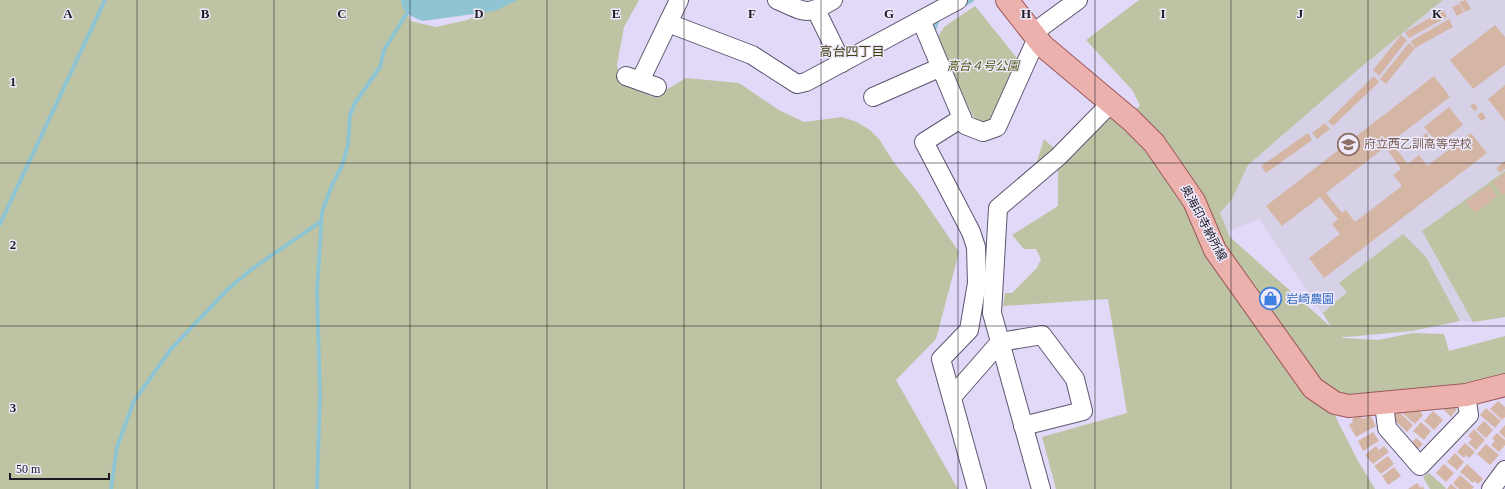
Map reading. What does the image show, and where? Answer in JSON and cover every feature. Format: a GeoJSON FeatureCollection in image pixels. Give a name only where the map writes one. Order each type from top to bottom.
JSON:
{"type":"FeatureCollection","features":[{"type":"Feature","properties":{"kind":"main road","name":"奥海印寺納所線"},"geometry":{"type":"LineString","coordinates":[[1007,0],[1044,46],[1111,103],[1154,143],[1178,175],[1194,201],[1215,250],[1314,388],[1335,402],[1349,406],[1384,404],[1466,395],[1505,385]]}},
{"type":"Feature","properties":{"kind":"street"},"geometry":{"type":"LineString","coordinates":[[657,87],[633,78],[668,23],[679,0]]}},
{"type":"Feature","properties":{"kind":"street"},"geometry":{"type":"LineString","coordinates":[[777,0],[809,12],[816,10],[834,0]]}},
{"type":"Feature","properties":{"kind":"street"},"geometry":{"type":"LineString","coordinates":[[668,23],[752,55],[797,84],[806,82],[958,0]]}},
{"type":"Feature","properties":{"kind":"street"},"geometry":{"type":"LineString","coordinates":[[921,20],[965,125],[983,132],[997,126],[1035,36],[1078,0]]}},
{"type":"Feature","properties":{"kind":"street"},"geometry":{"type":"LineString","coordinates":[[816,10],[842,63]]}},
{"type":"Feature","properties":{"kind":"street"},"geometry":{"type":"LineString","coordinates":[[873,97],[941,67]]}},
{"type":"Feature","properties":{"kind":"street"},"geometry":{"type":"LineString","coordinates":[[1041,489],[992,313],[998,208],[1058,157],[1111,103]]}},
{"type":"Feature","properties":{"kind":"street"},"geometry":{"type":"LineString","coordinates":[[962,118],[924,142],[971,232],[976,247],[977,283],[969,330],[940,359],[977,489]]}},
{"type":"Feature","properties":{"kind":"street"},"geometry":{"type":"LineString","coordinates":[[952,397],[1000,342],[1042,335],[1075,379],[1083,411],[1023,426]]}},
{"type":"Feature","properties":{"kind":"street"},"geometry":{"type":"LineString","coordinates":[[1384,404],[1387,428],[1420,466],[1469,415],[1466,395]]}},
{"type":"Feature","properties":{"kind":"street"},"geometry":{"type":"LineString","coordinates":[[1491,489],[1505,470]]}},
{"type":"Feature","properties":{"kind":"shaded area"},"geometry":{"type":"Polygon","coordinates":[[[401,0],[518,0],[495,11],[423,21],[408,14],[401,4],[401,0]]]}},
{"type":"Feature","properties":{"kind":"shaded area"},"geometry":{"type":"Polygon","coordinates":[[[1443,0],[1505,0],[1505,317],[1473,322],[1460,321],[1412,331],[1346,337],[1336,334],[1259,219],[1227,232],[1220,213],[1232,199],[1248,165],[1360,68],[1443,0]]]}},
{"type":"Feature","properties":{"kind":"green space"},"geometry":{"type":"Polygon","coordinates":[[[0,0],[404,0],[410,21],[436,27],[467,20],[506,0],[639,0],[624,27],[617,65],[621,84],[654,97],[686,78],[739,83],[779,110],[804,122],[842,117],[857,122],[870,130],[879,139],[895,164],[920,195],[959,252],[936,339],[896,380],[958,489],[0,489],[0,0]]]}},
{"type":"Feature","properties":{"kind":"green space"},"geometry":{"type":"Polygon","coordinates":[[[1139,0],[1443,0],[1360,68],[1248,165],[1232,199],[1220,213],[1230,237],[1331,327],[1323,313],[1347,292],[1339,283],[1403,234],[1426,257],[1460,321],[1412,331],[1346,337],[1342,336],[1344,338],[1378,340],[1413,333],[1444,334],[1449,351],[1505,336],[1505,377],[1466,387],[1327,400],[1358,461],[1375,489],[1056,489],[1042,437],[1127,413],[1108,299],[1003,306],[1005,293],[1012,293],[1037,268],[1041,259],[1036,249],[1024,249],[1012,235],[1058,206],[1058,163],[1104,117],[1111,116],[1117,120],[1140,106],[1133,91],[1086,40],[1139,0]]]}},
{"type":"Feature","properties":{"kind":"green space","name":"高台４号公園"},"geometry":{"type":"Polygon","coordinates":[[[975,6],[1021,63],[990,119],[980,124],[972,114],[936,40],[944,27],[975,6]]]}},
{"type":"Feature","properties":{"kind":"green space"},"geometry":{"type":"Polygon","coordinates":[[[1044,139],[1057,151],[1033,174],[1044,139]]]}},
{"type":"Feature","properties":{"kind":"green space"},"geometry":{"type":"Polygon","coordinates":[[[1505,171],[1505,317],[1473,322],[1422,231],[1505,171]]]}},
{"type":"Feature","properties":{"kind":"green space"},"geometry":{"type":"Polygon","coordinates":[[[1429,473],[1446,488],[1430,489],[1423,477],[1429,473]]]}},
{"type":"Feature","properties":{"kind":"building"},"geometry":{"type":"Polygon","coordinates":[[[1466,0],[1471,9],[1465,12],[1459,2],[1466,0]]]}},
{"type":"Feature","properties":{"kind":"building"},"geometry":{"type":"Polygon","coordinates":[[[1459,4],[1464,12],[1457,16],[1452,7],[1459,4]]]}},
{"type":"Feature","properties":{"kind":"building"},"geometry":{"type":"Polygon","coordinates":[[[1443,10],[1447,17],[1409,38],[1405,32],[1443,10]]]}},
{"type":"Feature","properties":{"kind":"building"},"geometry":{"type":"Polygon","coordinates":[[[1449,19],[1453,27],[1415,48],[1411,41],[1449,19]]]}},
{"type":"Feature","properties":{"kind":"building"},"geometry":{"type":"Polygon","coordinates":[[[1495,25],[1505,37],[1505,65],[1473,89],[1450,60],[1495,25]]]}},
{"type":"Feature","properties":{"kind":"building"},"geometry":{"type":"Polygon","coordinates":[[[1401,35],[1407,40],[1379,76],[1373,70],[1401,35]]]}},
{"type":"Feature","properties":{"kind":"building"},"geometry":{"type":"Polygon","coordinates":[[[1409,43],[1415,48],[1386,84],[1380,79],[1409,43]]]}},
{"type":"Feature","properties":{"kind":"building"},"geometry":{"type":"Polygon","coordinates":[[[1374,76],[1379,82],[1333,126],[1328,121],[1374,76]]]}},
{"type":"Feature","properties":{"kind":"building"},"geometry":{"type":"Polygon","coordinates":[[[1434,76],[1450,97],[1391,142],[1408,164],[1419,155],[1427,166],[1471,133],[1487,153],[1324,278],[1309,258],[1340,234],[1332,224],[1338,219],[1320,197],[1282,226],[1266,206],[1434,76]],[[1385,147],[1326,193],[1342,213],[1346,210],[1355,222],[1402,186],[1393,175],[1401,169],[1385,147]]]}},
{"type":"Feature","properties":{"kind":"building"},"geometry":{"type":"Polygon","coordinates":[[[1505,85],[1505,121],[1488,99],[1505,85]]]}},
{"type":"Feature","properties":{"kind":"building"},"geometry":{"type":"Polygon","coordinates":[[[1474,103],[1478,108],[1475,111],[1470,106],[1474,103]]]}},
{"type":"Feature","properties":{"kind":"building"},"geometry":{"type":"Polygon","coordinates":[[[1449,107],[1463,125],[1438,144],[1424,127],[1449,107]]]}},
{"type":"Feature","properties":{"kind":"building"},"geometry":{"type":"Polygon","coordinates":[[[1482,112],[1486,118],[1481,121],[1477,115],[1482,112]]]}},
{"type":"Feature","properties":{"kind":"building"},"geometry":{"type":"Polygon","coordinates":[[[1325,123],[1330,129],[1317,139],[1312,133],[1325,123]]]}},
{"type":"Feature","properties":{"kind":"building"},"geometry":{"type":"Polygon","coordinates":[[[1308,133],[1312,140],[1266,173],[1261,166],[1308,133]]]}},
{"type":"Feature","properties":{"kind":"building"},"geometry":{"type":"Polygon","coordinates":[[[1426,133],[1432,141],[1427,145],[1421,137],[1426,133]]]}},
{"type":"Feature","properties":{"kind":"building"},"geometry":{"type":"Polygon","coordinates":[[[1419,139],[1423,144],[1419,147],[1415,142],[1419,139]]]}},
{"type":"Feature","properties":{"kind":"building"},"geometry":{"type":"Polygon","coordinates":[[[1505,161],[1505,169],[1500,173],[1496,168],[1505,161]]]}},
{"type":"Feature","properties":{"kind":"building"},"geometry":{"type":"Polygon","coordinates":[[[1505,173],[1505,194],[1503,195],[1493,182],[1505,173]]]}},
{"type":"Feature","properties":{"kind":"building"},"geometry":{"type":"Polygon","coordinates":[[[1489,185],[1497,196],[1475,213],[1466,202],[1489,185]]]}},
{"type":"Feature","properties":{"kind":"building"},"geometry":{"type":"Polygon","coordinates":[[[1498,401],[1505,407],[1505,417],[1502,420],[1490,409],[1498,401]]]}},
{"type":"Feature","properties":{"kind":"building"},"geometry":{"type":"Polygon","coordinates":[[[1448,405],[1453,405],[1457,409],[1451,417],[1444,410],[1448,405]]]}},
{"type":"Feature","properties":{"kind":"building"},"geometry":{"type":"Polygon","coordinates":[[[1406,407],[1412,412],[1414,410],[1416,412],[1419,410],[1423,415],[1415,424],[1401,412],[1406,407]]]}},
{"type":"Feature","properties":{"kind":"building"},"geometry":{"type":"Polygon","coordinates":[[[1486,408],[1501,421],[1495,428],[1480,415],[1486,408]]]}},
{"type":"Feature","properties":{"kind":"building"},"geometry":{"type":"Polygon","coordinates":[[[1398,411],[1413,425],[1407,432],[1392,418],[1398,411]]]}},
{"type":"Feature","properties":{"kind":"building"},"geometry":{"type":"Polygon","coordinates":[[[1433,411],[1443,420],[1434,430],[1424,421],[1433,411]]]}},
{"type":"Feature","properties":{"kind":"building"},"geometry":{"type":"Polygon","coordinates":[[[1360,415],[1363,419],[1370,415],[1376,426],[1356,437],[1349,425],[1353,422],[1352,419],[1360,415]]]}},
{"type":"Feature","properties":{"kind":"building"},"geometry":{"type":"Polygon","coordinates":[[[1484,421],[1493,430],[1486,438],[1476,429],[1484,421]]]}},
{"type":"Feature","properties":{"kind":"building"},"geometry":{"type":"Polygon","coordinates":[[[1421,422],[1431,431],[1424,440],[1413,431],[1421,422]]]}},
{"type":"Feature","properties":{"kind":"building"},"geometry":{"type":"Polygon","coordinates":[[[1505,425],[1505,438],[1499,432],[1505,425]]]}},
{"type":"Feature","properties":{"kind":"building"},"geometry":{"type":"Polygon","coordinates":[[[1474,429],[1485,440],[1476,450],[1468,443],[1472,439],[1468,436],[1474,429]]]}},
{"type":"Feature","properties":{"kind":"building"},"geometry":{"type":"Polygon","coordinates":[[[1373,432],[1379,441],[1363,451],[1358,441],[1373,432]]]}},
{"type":"Feature","properties":{"kind":"building"},"geometry":{"type":"Polygon","coordinates":[[[1497,433],[1505,440],[1505,445],[1499,452],[1491,445],[1495,441],[1492,438],[1497,433]]]}},
{"type":"Feature","properties":{"kind":"building"},"geometry":{"type":"Polygon","coordinates":[[[1416,438],[1423,444],[1415,452],[1409,446],[1416,438]]]}},
{"type":"Feature","properties":{"kind":"building"},"geometry":{"type":"Polygon","coordinates":[[[1465,443],[1475,452],[1469,458],[1466,455],[1464,458],[1457,452],[1465,443]]]}},
{"type":"Feature","properties":{"kind":"building"},"geometry":{"type":"Polygon","coordinates":[[[1486,444],[1499,455],[1490,465],[1477,454],[1486,444]]]}},
{"type":"Feature","properties":{"kind":"building"},"geometry":{"type":"Polygon","coordinates":[[[1376,446],[1379,450],[1384,446],[1389,452],[1373,464],[1365,455],[1376,446]]]}},
{"type":"Feature","properties":{"kind":"building"},"geometry":{"type":"Polygon","coordinates":[[[1455,453],[1464,462],[1457,470],[1447,462],[1455,453]]]}},
{"type":"Feature","properties":{"kind":"building"},"geometry":{"type":"Polygon","coordinates":[[[1388,456],[1394,464],[1381,474],[1374,466],[1388,456]]]}},
{"type":"Feature","properties":{"kind":"building"},"geometry":{"type":"Polygon","coordinates":[[[1444,464],[1454,473],[1446,482],[1436,473],[1444,464]]]}},
{"type":"Feature","properties":{"kind":"building"},"geometry":{"type":"Polygon","coordinates":[[[1467,464],[1483,479],[1478,484],[1475,481],[1473,483],[1460,472],[1467,464]]]}},
{"type":"Feature","properties":{"kind":"building"},"geometry":{"type":"Polygon","coordinates":[[[1394,467],[1401,476],[1388,485],[1382,476],[1394,467]]]}},
{"type":"Feature","properties":{"kind":"building"},"geometry":{"type":"Polygon","coordinates":[[[1460,475],[1474,487],[1472,489],[1459,489],[1453,483],[1460,475]]]}},
{"type":"Feature","properties":{"kind":"building"},"geometry":{"type":"Polygon","coordinates":[[[1417,483],[1421,488],[1423,486],[1424,489],[1408,489],[1417,483]]]}},
{"type":"Feature","properties":{"kind":"building"},"geometry":{"type":"Polygon","coordinates":[[[1451,484],[1457,489],[1447,489],[1451,484]]]}},
{"type":"Feature","properties":{"kind":"waterway"},"geometry":{"type":"LineString","coordinates":[[0,224],[105,0]]}},
{"type":"Feature","properties":{"kind":"waterway"},"geometry":{"type":"LineString","coordinates":[[962,6],[972,0]]}},
{"type":"Feature","properties":{"kind":"waterway"},"geometry":{"type":"LineString","coordinates":[[317,489],[320,394],[317,291],[322,212],[332,185],[342,166],[348,145],[350,115],[355,103],[380,67],[384,50],[407,13]]}},
{"type":"Feature","properties":{"kind":"waterway"},"geometry":{"type":"LineString","coordinates":[[933,33],[938,19],[940,18]]}},
{"type":"Feature","properties":{"kind":"waterway"},"geometry":{"type":"LineString","coordinates":[[111,489],[117,447],[134,401],[171,349],[228,289],[252,269],[320,222]]}},
{"type":"Feature","properties":{"kind":"place","name":"府立西乙訓高等学校"},"geometry":{"type":"Point","coordinates":[1349,144]}},
{"type":"Feature","properties":{"kind":"place","name":"岩崎農園"},"geometry":{"type":"Point","coordinates":[1270,299]}},
{"type":"Feature","properties":{"kind":"district","name":"高台四丁目"},"geometry":{"type":"Point","coordinates":[852,51]}}]}
